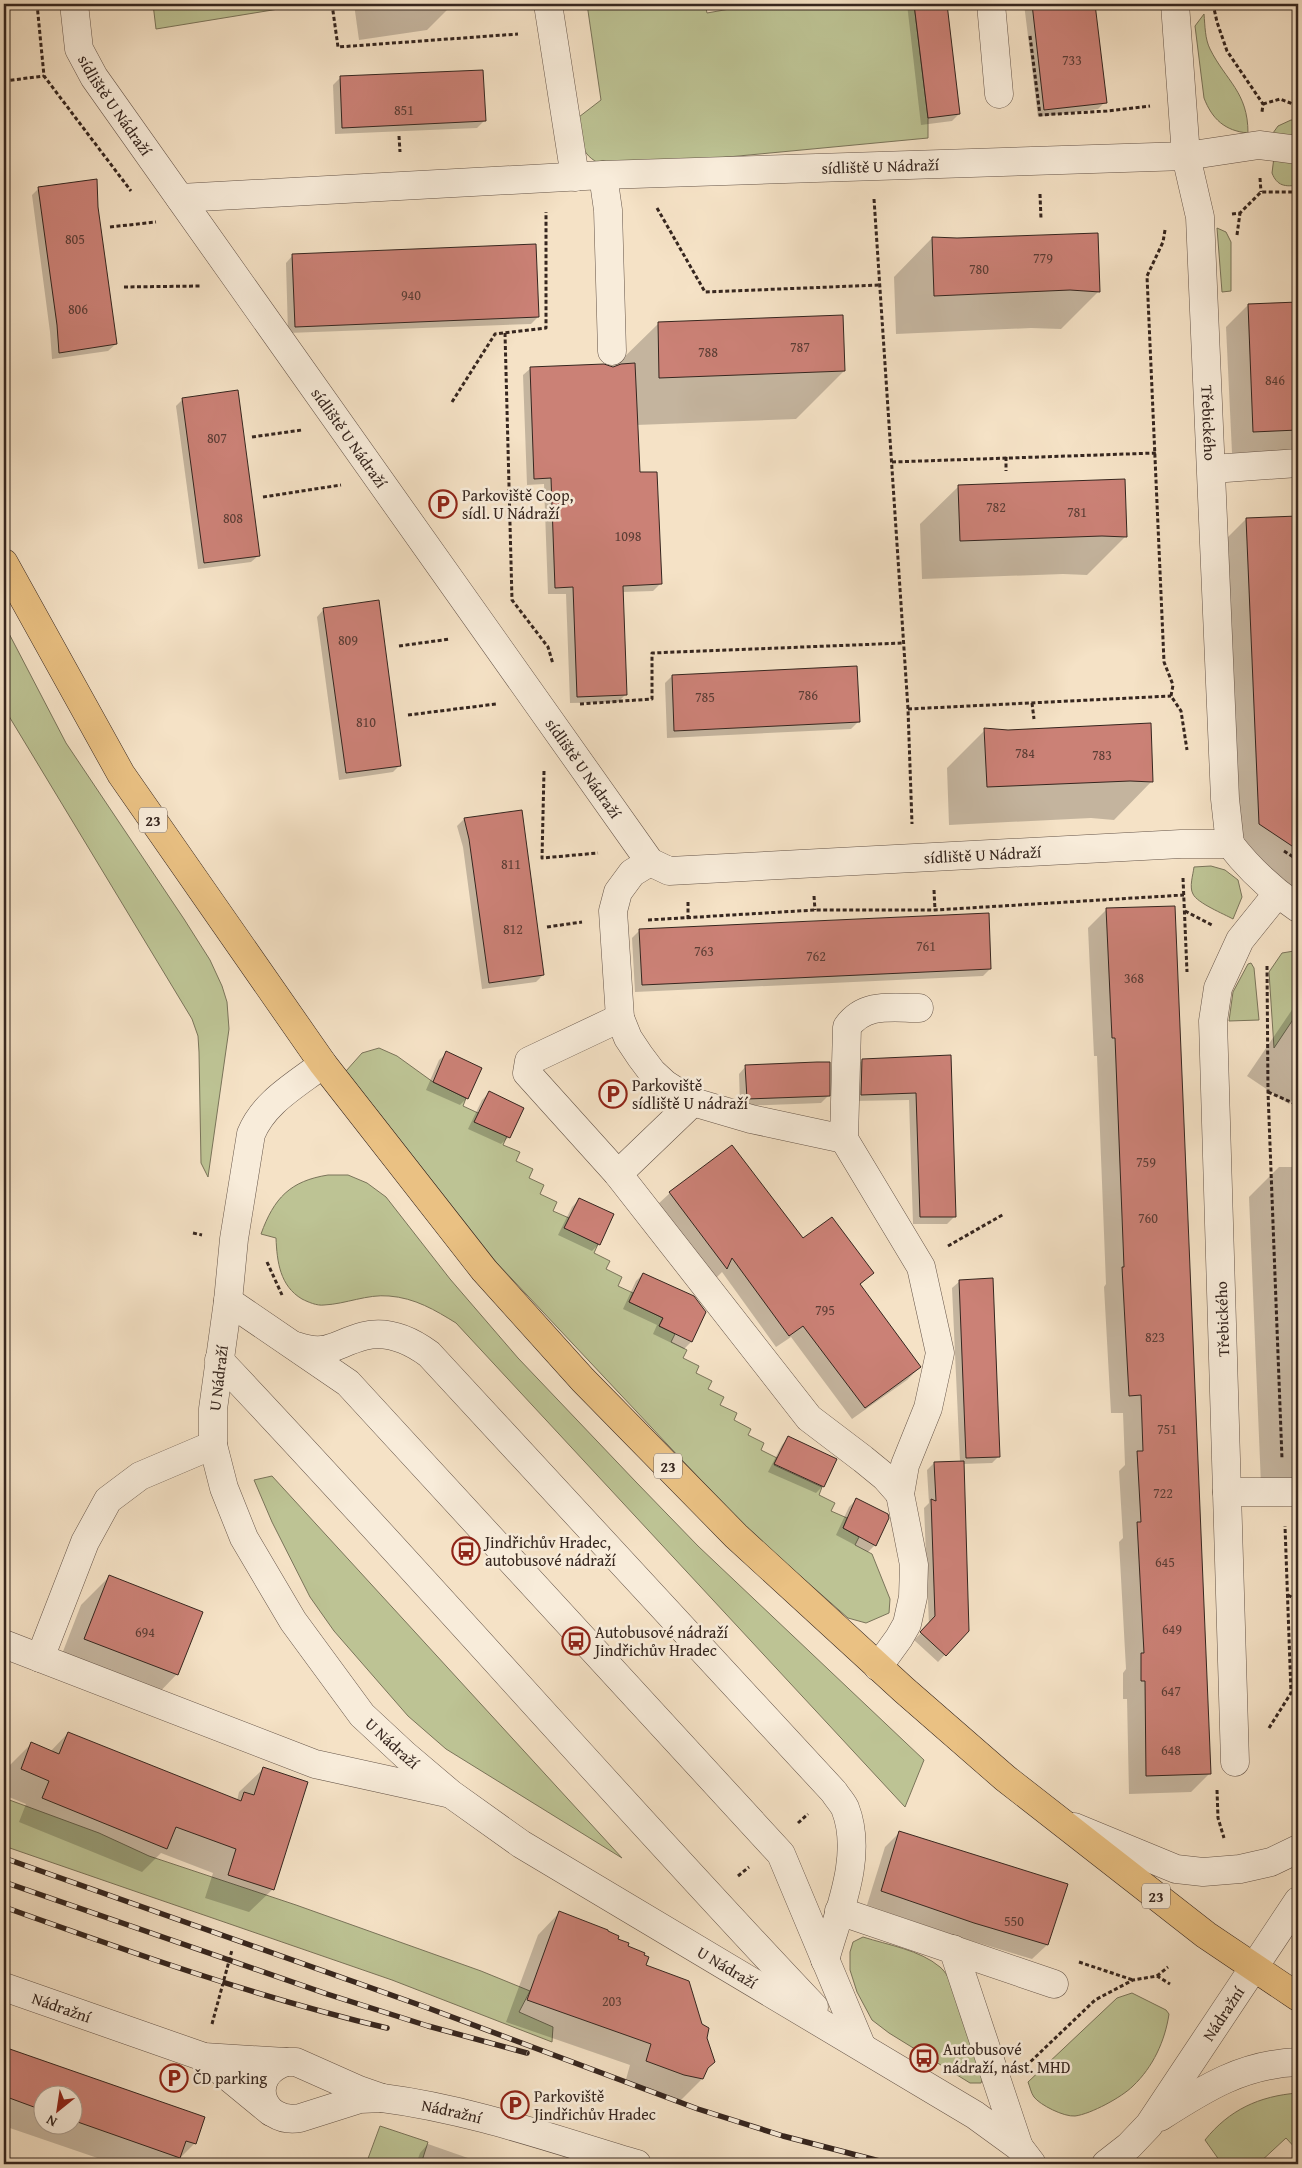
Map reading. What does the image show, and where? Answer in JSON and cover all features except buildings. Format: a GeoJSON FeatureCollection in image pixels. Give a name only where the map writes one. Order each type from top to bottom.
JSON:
{"type":"FeatureCollection","features":[{"type":"Feature","properties":{"kind":"main road","name":"23"},"geometry":{"type":"LineString","coordinates":[[4,563],[121,774],[323,1064],[484,1270],[583,1380],[736,1536],[878,1667],[1005,1778],[1206,1935],[1298,1997]]}},
{"type":"Feature","properties":{"kind":"street","name":"sídliště U Nádraží"},"geometry":{"type":"LineString","coordinates":[[74,4],[79,49],[94,77],[650,862],[670,871],[1181,844],[1230,844]]}},
{"type":"Feature","properties":{"kind":"street"},"geometry":{"type":"LineString","coordinates":[[548,4],[575,177]]}},
{"type":"Feature","properties":{"kind":"street"},"geometry":{"type":"LineString","coordinates":[[991,4],[999,94]]}},
{"type":"Feature","properties":{"kind":"street","name":"Třebického"},"geometry":{"type":"LineString","coordinates":[[1175,4],[1186,156],[1200,217],[1225,800],[1230,844]]}},
{"type":"Feature","properties":{"kind":"street","name":"sídliště U Nádraží"},"geometry":{"type":"LineString","coordinates":[[180,198],[602,175],[1186,156],[1259,145],[1298,150]]}},
{"type":"Feature","properties":{"kind":"street"},"geometry":{"type":"LineString","coordinates":[[602,175],[608,210],[612,351]]}},
{"type":"Feature","properties":{"kind":"street"},"geometry":{"type":"LineString","coordinates":[[1212,469],[1298,464]]}},
{"type":"Feature","properties":{"kind":"street"},"geometry":{"type":"LineString","coordinates":[[1230,844],[1248,867],[1288,901]]}},
{"type":"Feature","properties":{"kind":"street"},"geometry":{"type":"LineString","coordinates":[[650,862],[632,874],[618,892],[613,911],[601,922],[620,1018],[628,1038],[652,1072],[693,1102],[751,1119],[844,1139]]}},
{"type":"Feature","properties":{"kind":"street","name":"Třebického"},"geometry":{"type":"LineString","coordinates":[[1226,1772],[1227,1492],[1213,1021],[1218,988],[1240,940],[1288,901]]}},
{"type":"Feature","properties":{"kind":"street"},"geometry":{"type":"LineString","coordinates":[[878,1667],[907,1624],[913,1597],[914,1565],[900,1494],[905,1465],[928,1408],[940,1353],[921,1267],[844,1139],[847,1027],[855,1016],[875,1008],[919,1008]]}},
{"type":"Feature","properties":{"kind":"street"},"geometry":{"type":"LineString","coordinates":[[620,1018],[529,1061],[527,1073],[618,1174],[809,1418],[863,1458],[885,1477],[900,1494]]}},
{"type":"Feature","properties":{"kind":"street","name":"U Nádraží"},"geometry":{"type":"LineString","coordinates":[[323,1064],[271,1104],[258,1118],[251,1134],[234,1239],[228,1301],[213,1409],[212,1445],[224,1488],[244,1538],[293,1621],[362,1715],[451,1794],[521,1844],[975,2114],[1025,2155]]}},
{"type":"Feature","properties":{"kind":"street"},"geometry":{"type":"LineString","coordinates":[[618,1174],[693,1102]]}},
{"type":"Feature","properties":{"kind":"street"},"geometry":{"type":"LineString","coordinates":[[228,1301],[348,1383],[781,1854],[861,2045]]}},
{"type":"Feature","properties":{"kind":"street"},"geometry":{"type":"LineString","coordinates":[[291,1344],[309,1350],[323,1351],[363,1336],[380,1334],[412,1342],[429,1354],[827,1785],[844,1806],[852,1840],[847,1879],[825,1960]]}},
{"type":"Feature","properties":{"kind":"street"},"geometry":{"type":"LineString","coordinates":[[219,1360],[312,1458],[712,1900],[837,2031]]}},
{"type":"Feature","properties":{"kind":"street"},"geometry":{"type":"LineString","coordinates":[[40,1658],[85,1542],[108,1500],[140,1476],[212,1445]]}},
{"type":"Feature","properties":{"kind":"street"},"geometry":{"type":"LineString","coordinates":[[1227,1492],[1291,1492]]}},
{"type":"Feature","properties":{"kind":"street"},"geometry":{"type":"LineString","coordinates":[[4,1644],[315,1764],[451,1794]]}},
{"type":"Feature","properties":{"kind":"street"},"geometry":{"type":"LineString","coordinates":[[1062,1822],[1176,1869],[1203,1872],[1240,1868],[1271,1862],[1298,1849]]}},
{"type":"Feature","properties":{"kind":"street","name":"Nádražní"},"geometry":{"type":"LineString","coordinates":[[1106,2164],[1129,2146],[1148,2125],[1298,1901]]}},
{"type":"Feature","properties":{"kind":"street"},"geometry":{"type":"LineString","coordinates":[[839,1911],[1054,1984]]}},
{"type":"Feature","properties":{"kind":"street"},"geometry":{"type":"LineString","coordinates":[[953,1949],[1025,2155]]}},
{"type":"Feature","properties":{"kind":"street","name":"Nádražní"},"geometry":{"type":"LineString","coordinates":[[4,1987],[204,2057],[296,2062],[359,2090],[382,2098]]}},
{"type":"Feature","properties":{"kind":"street","name":"Nádražní"},"geometry":{"type":"LineString","coordinates":[[204,2057],[281,2118],[290,2119],[360,2099],[382,2098],[413,2102],[480,2116],[636,2164]]}},
{"type":"Feature","properties":{"kind":"street"},"geometry":{"type":"LineString","coordinates":[[273,2113],[266,2106],[262,2097],[264,2078],[277,2065],[286,2062]]}},
{"type":"Feature","properties":{"kind":"street","name":"Nádražní"},"geometry":{"type":"LineString","coordinates":[[1148,2125],[1200,2091],[1234,2075],[1273,2063],[1298,2062]]}},
{"type":"Feature","properties":{"kind":"path"},"geometry":{"type":"LineString","coordinates":[[4,9],[36,4],[44,76],[137,199]]}},
{"type":"Feature","properties":{"kind":"path"},"geometry":{"type":"LineString","coordinates":[[332,4],[338,47],[522,34]]}},
{"type":"Feature","properties":{"kind":"path"},"geometry":{"type":"LineString","coordinates":[[1213,4],[1226,51],[1263,104],[1280,100],[1298,106]]}},
{"type":"Feature","properties":{"kind":"path"},"geometry":{"type":"LineString","coordinates":[[1030,32],[1040,115],[1107,111],[1156,105]]}},
{"type":"Feature","properties":{"kind":"path"},"geometry":{"type":"LineString","coordinates":[[4,82],[44,76]]}},
{"type":"Feature","properties":{"kind":"path"},"geometry":{"type":"LineString","coordinates":[[1040,188],[1041,219]]}},
{"type":"Feature","properties":{"kind":"path"},"geometry":{"type":"LineString","coordinates":[[873,191],[908,709],[912,830]]}},
{"type":"Feature","properties":{"kind":"path"},"geometry":{"type":"LineString","coordinates":[[1240,213],[1261,192],[1298,192]]}},
{"type":"Feature","properties":{"kind":"path"},"geometry":{"type":"LineString","coordinates":[[656,206],[705,292],[880,285]]}},
{"type":"Feature","properties":{"kind":"path"},"geometry":{"type":"LineString","coordinates":[[452,402],[495,334],[546,328],[546,208]]}},
{"type":"Feature","properties":{"kind":"path"},"geometry":{"type":"LineString","coordinates":[[110,227],[154,222],[148,214]]}},
{"type":"Feature","properties":{"kind":"path"},"geometry":{"type":"LineString","coordinates":[[1166,228],[1163,242],[1147,276],[1164,662],[1173,685],[1171,696],[1181,711],[1188,759]]}},
{"type":"Feature","properties":{"kind":"path"},"geometry":{"type":"LineString","coordinates":[[124,287],[200,286]]}},
{"type":"Feature","properties":{"kind":"path"},"geometry":{"type":"LineString","coordinates":[[505,333],[512,600],[548,647],[554,665]]}},
{"type":"Feature","properties":{"kind":"path"},"geometry":{"type":"LineString","coordinates":[[252,437],[306,430]]}},
{"type":"Feature","properties":{"kind":"path"},"geometry":{"type":"LineString","coordinates":[[892,462],[1156,453]]}},
{"type":"Feature","properties":{"kind":"path"},"geometry":{"type":"LineString","coordinates":[[1006,457],[1006,471]]}},
{"type":"Feature","properties":{"kind":"path"},"geometry":{"type":"LineString","coordinates":[[263,497],[347,484]]}},
{"type":"Feature","properties":{"kind":"path"},"geometry":{"type":"LineString","coordinates":[[399,646],[457,638]]}},
{"type":"Feature","properties":{"kind":"path"},"geometry":{"type":"LineString","coordinates":[[574,705],[652,699],[652,653],[904,644]]}},
{"type":"Feature","properties":{"kind":"path"},"geometry":{"type":"LineString","coordinates":[[908,709],[1171,696]]}},
{"type":"Feature","properties":{"kind":"path"},"geometry":{"type":"LineString","coordinates":[[408,715],[503,703]]}},
{"type":"Feature","properties":{"kind":"path"},"geometry":{"type":"LineString","coordinates":[[1032,703],[1034,719]]}},
{"type":"Feature","properties":{"kind":"path"},"geometry":{"type":"LineString","coordinates":[[544,765],[542,858],[598,853]]}},
{"type":"Feature","properties":{"kind":"path"},"geometry":{"type":"LineString","coordinates":[[548,927],[601,922],[815,910],[936,910],[1184,895],[1185,911]]}},
{"type":"Feature","properties":{"kind":"path"},"geometry":{"type":"LineString","coordinates":[[1266,956],[1268,1092],[1291,1492]]}},
{"type":"Feature","properties":{"kind":"path"},"geometry":{"type":"LineString","coordinates":[[1268,1092],[1298,1105]]}},
{"type":"Feature","properties":{"kind":"path"},"geometry":{"type":"LineString","coordinates":[[921,1267],[928,1259],[962,1236],[1004,1214]]}},
{"type":"Feature","properties":{"kind":"path"},"geometry":{"type":"LineString","coordinates":[[234,1239],[267,1245],[264,1256],[272,1277],[287,1302]]}},
{"type":"Feature","properties":{"kind":"path"},"geometry":{"type":"LineString","coordinates":[[1269,1728],[1291,1693],[1286,1548]]}},
{"type":"Feature","properties":{"kind":"path"},"geometry":{"type":"LineString","coordinates":[[1288,1594],[1298,1601]]}},
{"type":"Feature","properties":{"kind":"path"},"geometry":{"type":"LineString","coordinates":[[1225,1840],[1218,1818],[1226,1772]]}},
{"type":"Feature","properties":{"kind":"path"},"geometry":{"type":"LineString","coordinates":[[216,2011],[232,1950]]}},
{"type":"Feature","properties":{"kind":"path"},"geometry":{"type":"LineString","coordinates":[[1022,2070],[1094,2000],[1133,1980],[1157,1976],[1168,1967]]}},
{"type":"Feature","properties":{"kind":"path"},"geometry":{"type":"LineString","coordinates":[[1157,1976],[1170,1984]]}},
{"type":"Feature","properties":{"kind":"green space"},"geometry":{"type":"Polygon","coordinates":[[[153,4],[297,4],[297,6],[156,29],[153,4]]]}},
{"type":"Feature","properties":{"kind":"green space"},"geometry":{"type":"Polygon","coordinates":[[[587,4],[705,4],[707,13],[758,4],[914,4],[928,118],[928,138],[612,168],[602,165],[585,151],[579,138],[575,120],[601,100],[587,4]]]}},
{"type":"Feature","properties":{"kind":"green space"},"geometry":{"type":"Polygon","coordinates":[[[1204,14],[1208,45],[1240,97],[1247,119],[1248,133],[1233,130],[1220,123],[1211,112],[1204,98],[1195,26],[1204,14]]]}},
{"type":"Feature","properties":{"kind":"green space"},"geometry":{"type":"Polygon","coordinates":[[[1291,120],[1298,120],[1298,138],[1273,133],[1278,126],[1291,120]]]}},
{"type":"Feature","properties":{"kind":"green space"},"geometry":{"type":"Polygon","coordinates":[[[1274,157],[1298,162],[1298,185],[1285,186],[1276,181],[1272,173],[1274,157]]]}},
{"type":"Feature","properties":{"kind":"green space"},"geometry":{"type":"Polygon","coordinates":[[[1217,228],[1226,232],[1231,242],[1231,291],[1222,292],[1217,228]]]}},
{"type":"Feature","properties":{"kind":"green space"},"geometry":{"type":"Polygon","coordinates":[[[4,624],[66,743],[184,919],[210,960],[222,986],[227,1002],[229,1029],[208,1177],[201,1163],[198,1036],[192,1019],[4,708],[4,624]]]}},
{"type":"Feature","properties":{"kind":"green space"},"geometry":{"type":"Polygon","coordinates":[[[1211,866],[1225,870],[1238,880],[1242,897],[1233,919],[1205,905],[1193,894],[1191,884],[1194,867],[1211,866]]]}},
{"type":"Feature","properties":{"kind":"green space"},"geometry":{"type":"Polygon","coordinates":[[[1298,952],[1298,1012],[1274,1048],[1269,972],[1282,953],[1298,952]]]}},
{"type":"Feature","properties":{"kind":"green space"},"geometry":{"type":"Polygon","coordinates":[[[1251,963],[1254,968],[1259,1020],[1229,1021],[1233,992],[1248,964],[1251,963]]]}},
{"type":"Feature","properties":{"kind":"green space"},"geometry":{"type":"Polygon","coordinates":[[[379,1048],[397,1056],[433,1082],[466,1098],[463,1106],[478,1113],[507,1136],[503,1145],[520,1152],[516,1161],[533,1169],[529,1178],[544,1185],[540,1194],[557,1202],[553,1211],[569,1218],[565,1228],[598,1244],[594,1253],[610,1261],[606,1269],[622,1277],[618,1286],[633,1293],[629,1302],[663,1318],[659,1326],[675,1334],[671,1342],[687,1350],[683,1358],[699,1366],[696,1373],[712,1381],[708,1389],[724,1397],[720,1405],[737,1413],[734,1420],[751,1429],[748,1435],[764,1443],[761,1450],[777,1458],[774,1465],[822,1487],[819,1495],[835,1503],[831,1511],[847,1518],[843,1528],[859,1537],[855,1545],[872,1554],[890,1599],[889,1613],[866,1623],[848,1618],[745,1527],[496,1262],[346,1071],[362,1053],[379,1048]]]}},
{"type":"Feature","properties":{"kind":"green space"},"geometry":{"type":"Polygon","coordinates":[[[328,1175],[348,1175],[367,1183],[386,1197],[450,1279],[518,1358],[636,1482],[698,1546],[924,1760],[905,1807],[456,1323],[424,1305],[398,1297],[373,1296],[318,1305],[295,1294],[281,1273],[277,1256],[276,1238],[261,1234],[272,1210],[285,1193],[303,1182],[328,1175]]]}},
{"type":"Feature","properties":{"kind":"green space"},"geometry":{"type":"Polygon","coordinates":[[[272,1476],[622,1858],[446,1749],[408,1716],[334,1631],[310,1597],[272,1522],[254,1480],[272,1476]]]}},
{"type":"Feature","properties":{"kind":"green space"},"geometry":{"type":"Polygon","coordinates":[[[1295,1559],[1298,1562],[1298,1595],[1295,1593],[1295,1559]]]}},
{"type":"Feature","properties":{"kind":"green space"},"geometry":{"type":"Polygon","coordinates":[[[4,1798],[99,1833],[149,1856],[296,1905],[481,1971],[530,1991],[519,2012],[553,2027],[552,2042],[392,1980],[4,1846],[4,1798]]]}},
{"type":"Feature","properties":{"kind":"green space"},"geometry":{"type":"Polygon","coordinates":[[[863,1937],[923,1956],[944,1971],[952,1986],[983,2078],[981,2083],[970,2083],[889,2033],[872,2020],[857,1992],[850,1970],[850,1952],[853,1942],[863,1937]]]}},
{"type":"Feature","properties":{"kind":"green space"},"geometry":{"type":"Polygon","coordinates":[[[1132,1993],[1166,2010],[1169,2014],[1157,2053],[1140,2079],[1114,2100],[1082,2115],[1070,2116],[1059,2113],[1037,2100],[1032,2094],[1028,2082],[1117,1998],[1132,1993]]]}},
{"type":"Feature","properties":{"kind":"green space"},"geometry":{"type":"Polygon","coordinates":[[[1298,2093],[1298,2151],[1286,2138],[1258,2164],[1222,2164],[1205,2140],[1224,2120],[1246,2106],[1270,2097],[1298,2093]]]}},
{"type":"Feature","properties":{"kind":"green space"},"geometry":{"type":"Polygon","coordinates":[[[380,2126],[428,2142],[421,2164],[366,2164],[380,2126]]]}},
{"type":"Feature","properties":{"kind":"railway"},"geometry":{"type":"LineString","coordinates":[[4,1858],[428,2008],[698,2109],[783,2136],[891,2164]]}},
{"type":"Feature","properties":{"kind":"railway"},"geometry":{"type":"LineString","coordinates":[[4,1882],[327,1994],[428,2026],[527,2053]]}},
{"type":"Feature","properties":{"kind":"railway"},"geometry":{"type":"LineString","coordinates":[[4,1907],[241,1988],[387,2028]]}},
{"type":"Feature","properties":{"kind":"place","name":"Parkoviště Coop, sídl. U Nádraží"},"geometry":{"type":"Point","coordinates":[443,504]}},
{"type":"Feature","properties":{"kind":"place","name":"Parkoviště sídliště U nádraží"},"geometry":{"type":"Point","coordinates":[613,1094]}},
{"type":"Feature","properties":{"kind":"place","name":"Jindřichův Hradec, autobusové nádraží"},"geometry":{"type":"Point","coordinates":[466,1551]}},
{"type":"Feature","properties":{"kind":"place","name":"Autobusové nádraží Jindřichův Hradec"},"geometry":{"type":"Point","coordinates":[576,1641]}},
{"type":"Feature","properties":{"kind":"place","name":"Autobusové nádraží, nást. MHD"},"geometry":{"type":"Point","coordinates":[924,2058]}},
{"type":"Feature","properties":{"kind":"place","name":"ČD parking"},"geometry":{"type":"Point","coordinates":[174,2078]}},
{"type":"Feature","properties":{"kind":"place","name":"Parkoviště Jindřichův Hradec"},"geometry":{"type":"Point","coordinates":[515,2105]}}]}
